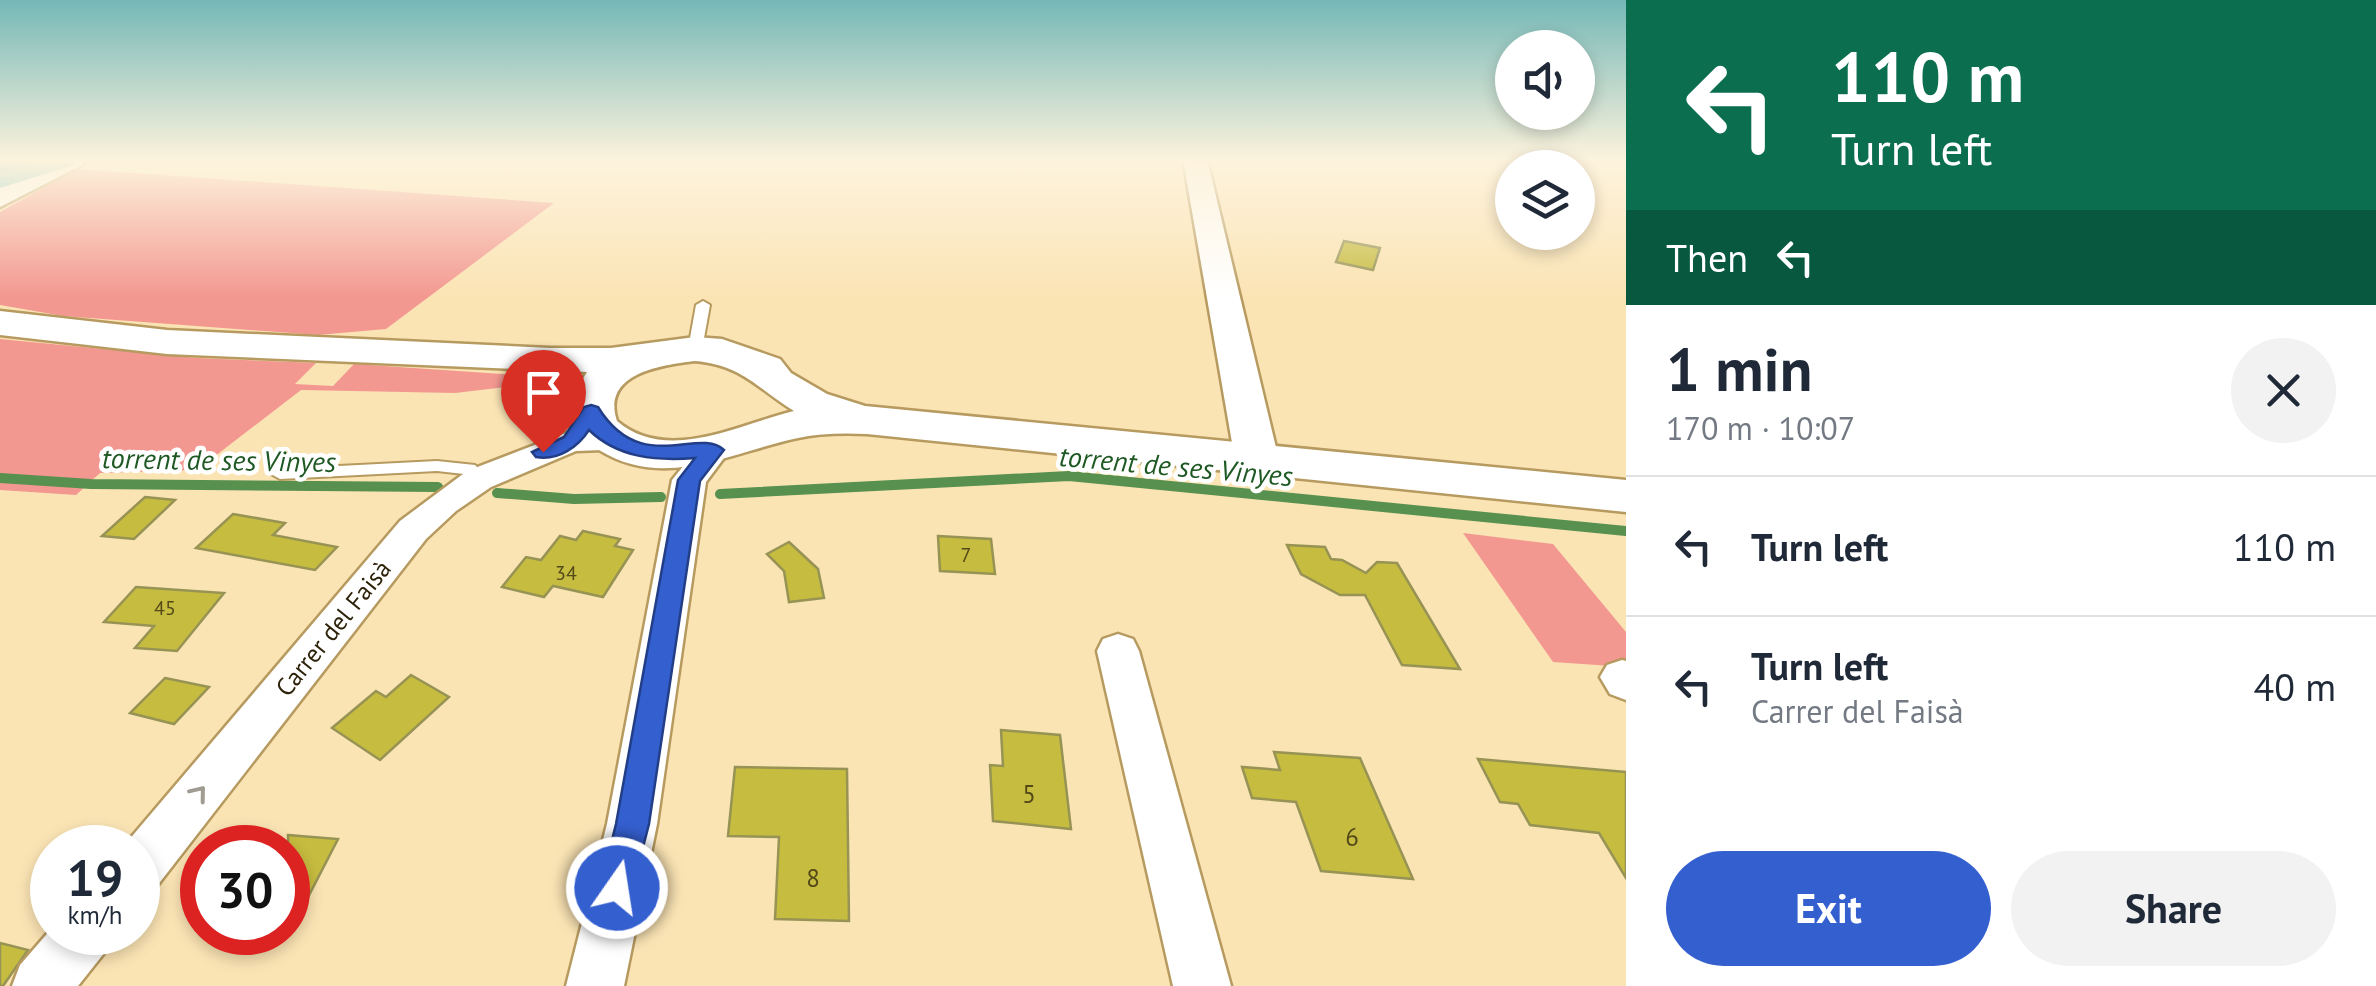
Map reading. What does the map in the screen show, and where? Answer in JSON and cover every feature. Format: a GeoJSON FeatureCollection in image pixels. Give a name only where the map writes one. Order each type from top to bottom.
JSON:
{"type":"FeatureCollection","features":[{"type":"Feature","properties":{"kind":"main road"},"geometry":{"type":"LineString","coordinates":[[0,323],[167,342],[550,360],[641,358],[695,349],[746,358],[811,403],[868,420]]}},
{"type":"Feature","properties":{"kind":"main road"},"geometry":{"type":"LineString","coordinates":[[641,358],[612,373],[648,438]]}},
{"type":"Feature","properties":{"kind":"main road"},"geometry":{"type":"LineString","coordinates":[[550,360],[572,370],[648,438],[824,420],[868,420],[1626,496]]}},
{"type":"Feature","properties":{"kind":"main road"},"geometry":{"type":"LineString","coordinates":[[648,438],[773,417],[780,399],[776,382]]}},
{"type":"Feature","properties":{"kind":"street"},"geometry":{"type":"LineString","coordinates":[[1204,205],[1257,460]]}},
{"type":"Feature","properties":{"kind":"street"},"geometry":{"type":"LineString","coordinates":[[594,986],[632,824],[648,438]]}},
{"type":"Feature","properties":{"kind":"street","name":"Carrer del Faisà"},"geometry":{"type":"LineString","coordinates":[[160,841],[413,530],[443,503],[479,479],[648,438]]}},
{"type":"Feature","properties":{"kind":"street"},"geometry":{"type":"LineString","coordinates":[[1118,651],[1202,986]]}},
{"type":"Feature","properties":{"kind":"street"},"geometry":{"type":"LineString","coordinates":[[42,986],[67,955]]}},
{"type":"Feature","properties":{"kind":"lane"},"geometry":{"type":"LineString","coordinates":[[695,349],[703,306]]}},
{"type":"Feature","properties":{"kind":"lane"},"geometry":{"type":"LineString","coordinates":[[280,474],[437,466],[469,469],[479,479]]}},
{"type":"Feature","properties":{"kind":"shaded area"},"geometry":{"type":"Polygon","coordinates":[[[13,205],[551,205],[386,329],[318,335],[63,316],[0,305],[0,212],[13,205]]]}},
{"type":"Feature","properties":{"kind":"shaded area"},"geometry":{"type":"Polygon","coordinates":[[[0,339],[197,358],[316,363],[295,384],[333,386],[354,364],[516,375],[506,387],[455,393],[301,390],[197,470],[100,473],[76,495],[0,490],[0,339]]]}},
{"type":"Feature","properties":{"kind":"shaded area"},"geometry":{"type":"Polygon","coordinates":[[[1463,533],[1553,544],[1626,632],[1626,667],[1553,662],[1463,533]]]}},
{"type":"Feature","properties":{"kind":"building"},"geometry":{"type":"Polygon","coordinates":[[[1344,241],[1380,248],[1373,270],[1336,262],[1344,241]]]}},
{"type":"Feature","properties":{"kind":"building"},"geometry":{"type":"Polygon","coordinates":[[[145,497],[175,500],[134,539],[102,536],[145,497]]]}},
{"type":"Feature","properties":{"kind":"building"},"geometry":{"type":"Polygon","coordinates":[[[233,514],[285,523],[273,535],[337,547],[315,570],[196,548],[233,514]]]}},
{"type":"Feature","properties":{"kind":"building"},"geometry":{"type":"Polygon","coordinates":[[[583,531],[620,539],[615,546],[633,550],[603,597],[553,586],[544,597],[502,587],[526,557],[541,560],[560,536],[576,540],[583,531]]]}},
{"type":"Feature","properties":{"kind":"building"},"geometry":{"type":"Polygon","coordinates":[[[938,536],[991,539],[995,574],[940,571],[938,536]]]}},
{"type":"Feature","properties":{"kind":"building"},"geometry":{"type":"Polygon","coordinates":[[[789,542],[818,569],[824,598],[789,602],[784,571],[767,554],[789,542]]]}},
{"type":"Feature","properties":{"kind":"building"},"geometry":{"type":"Polygon","coordinates":[[[1287,545],[1325,547],[1331,559],[1342,560],[1366,573],[1377,562],[1397,563],[1460,669],[1402,665],[1365,595],[1340,595],[1301,574],[1287,545]]]}},
{"type":"Feature","properties":{"kind":"building"},"geometry":{"type":"Polygon","coordinates":[[[136,587],[224,593],[177,651],[135,648],[154,626],[104,622],[136,587]]]}},
{"type":"Feature","properties":{"kind":"building"},"geometry":{"type":"Polygon","coordinates":[[[411,675],[449,697],[380,760],[332,728],[376,691],[386,697],[411,675]]]}},
{"type":"Feature","properties":{"kind":"building"},"geometry":{"type":"Polygon","coordinates":[[[165,678],[209,687],[174,724],[130,713],[165,678]]]}},
{"type":"Feature","properties":{"kind":"building"},"geometry":{"type":"Polygon","coordinates":[[[1001,730],[1060,735],[1071,829],[993,821],[990,765],[1003,766],[1001,730]]]}},
{"type":"Feature","properties":{"kind":"building"},"geometry":{"type":"Polygon","coordinates":[[[1274,752],[1360,758],[1413,879],[1321,871],[1296,802],[1252,798],[1242,767],[1280,770],[1274,752]]]}},
{"type":"Feature","properties":{"kind":"building"},"geometry":{"type":"Polygon","coordinates":[[[1478,759],[1626,772],[1626,878],[1599,833],[1530,825],[1518,804],[1500,802],[1478,759]]]}},
{"type":"Feature","properties":{"kind":"building"},"geometry":{"type":"Polygon","coordinates":[[[735,767],[847,769],[849,921],[775,919],[779,837],[728,836],[735,767]]]}},
{"type":"Feature","properties":{"kind":"building"},"geometry":{"type":"Polygon","coordinates":[[[310,837],[338,839],[310,893],[310,837]]]}},
{"type":"Feature","properties":{"kind":"building"},"geometry":{"type":"Polygon","coordinates":[[[0,943],[28,950],[3,986],[0,986],[0,943]]]}},
{"type":"Feature","properties":{"kind":"waterway","name":"torrent de ses Vinyes"},"geometry":{"type":"LineString","coordinates":[[720,494],[1069,476],[1626,531]]}},
{"type":"Feature","properties":{"kind":"waterway","name":"torrent de ses Vinyes"},"geometry":{"type":"LineString","coordinates":[[0,478],[91,484],[438,487]]}},
{"type":"Feature","properties":{"kind":"waterway","name":"torrent de ses Vinyes"},"geometry":{"type":"LineString","coordinates":[[497,493],[574,499],[661,497]]}},
{"type":"Feature","properties":{"kind":"route"},"geometry":{"type":"LineString","coordinates":[[543,452],[571,441],[591,411],[599,429],[634,449],[661,454],[714,450],[689,480],[632,824],[617,888]]}}]}
